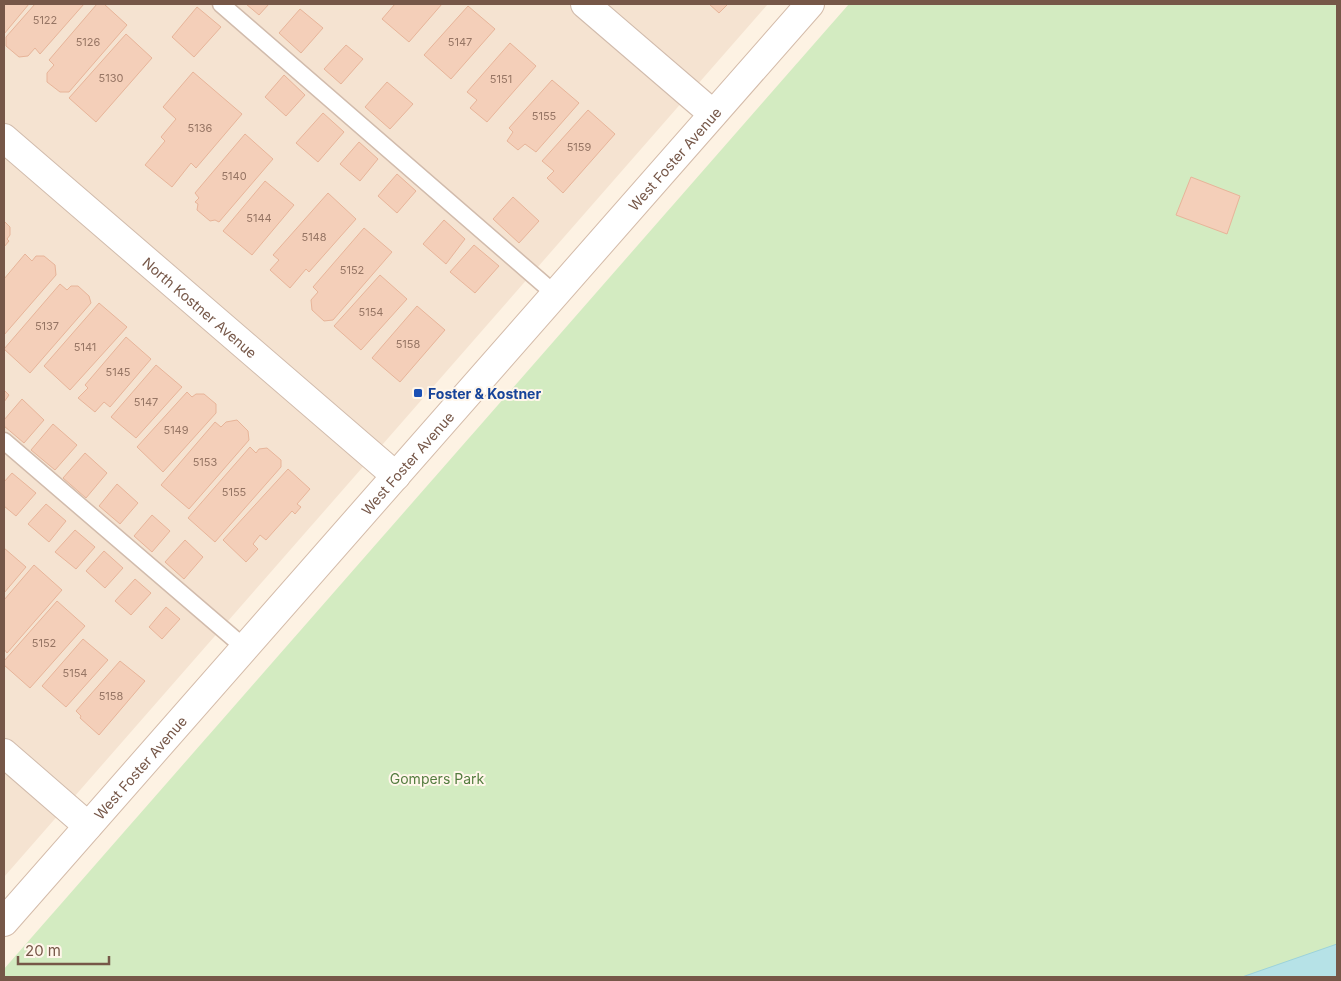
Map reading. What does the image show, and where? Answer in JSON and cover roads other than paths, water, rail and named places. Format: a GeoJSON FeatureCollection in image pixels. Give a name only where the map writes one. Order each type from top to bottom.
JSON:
{"type":"FeatureCollection","features":[{"type":"Feature","properties":{"kind":"main road"},"geometry":{"type":"LineString","coordinates":[[585,4],[714,114]]}},
{"type":"Feature","properties":{"kind":"main road","name":"West Foster Avenue"},"geometry":{"type":"LineString","coordinates":[[4,922],[810,4]]}},
{"type":"Feature","properties":{"kind":"main road","name":"North Kostner Avenue"},"geometry":{"type":"LineString","coordinates":[[4,138],[396,476]]}},
{"type":"Feature","properties":{"kind":"main road"},"geometry":{"type":"LineString","coordinates":[[4,753],[88,826]]}},
{"type":"Feature","properties":{"kind":"lane"},"geometry":{"type":"LineString","coordinates":[[221,4],[555,294]]}},
{"type":"Feature","properties":{"kind":"lane"},"geometry":{"type":"LineString","coordinates":[[4,441],[245,648]]}},
{"type":"Feature","properties":{"kind":"water"},"geometry":{"type":"Polygon","coordinates":[[[1337,944],[1337,977],[1242,977],[1337,944]]]}},
{"type":"Feature","properties":{"kind":"place","name":"Foster & Kostner"},"geometry":{"type":"Point","coordinates":[418,393]}},
{"type":"Feature","properties":{"kind":"park label","name":"Gompers Park"},"geometry":{"type":"Point","coordinates":[437,778]}}]}
